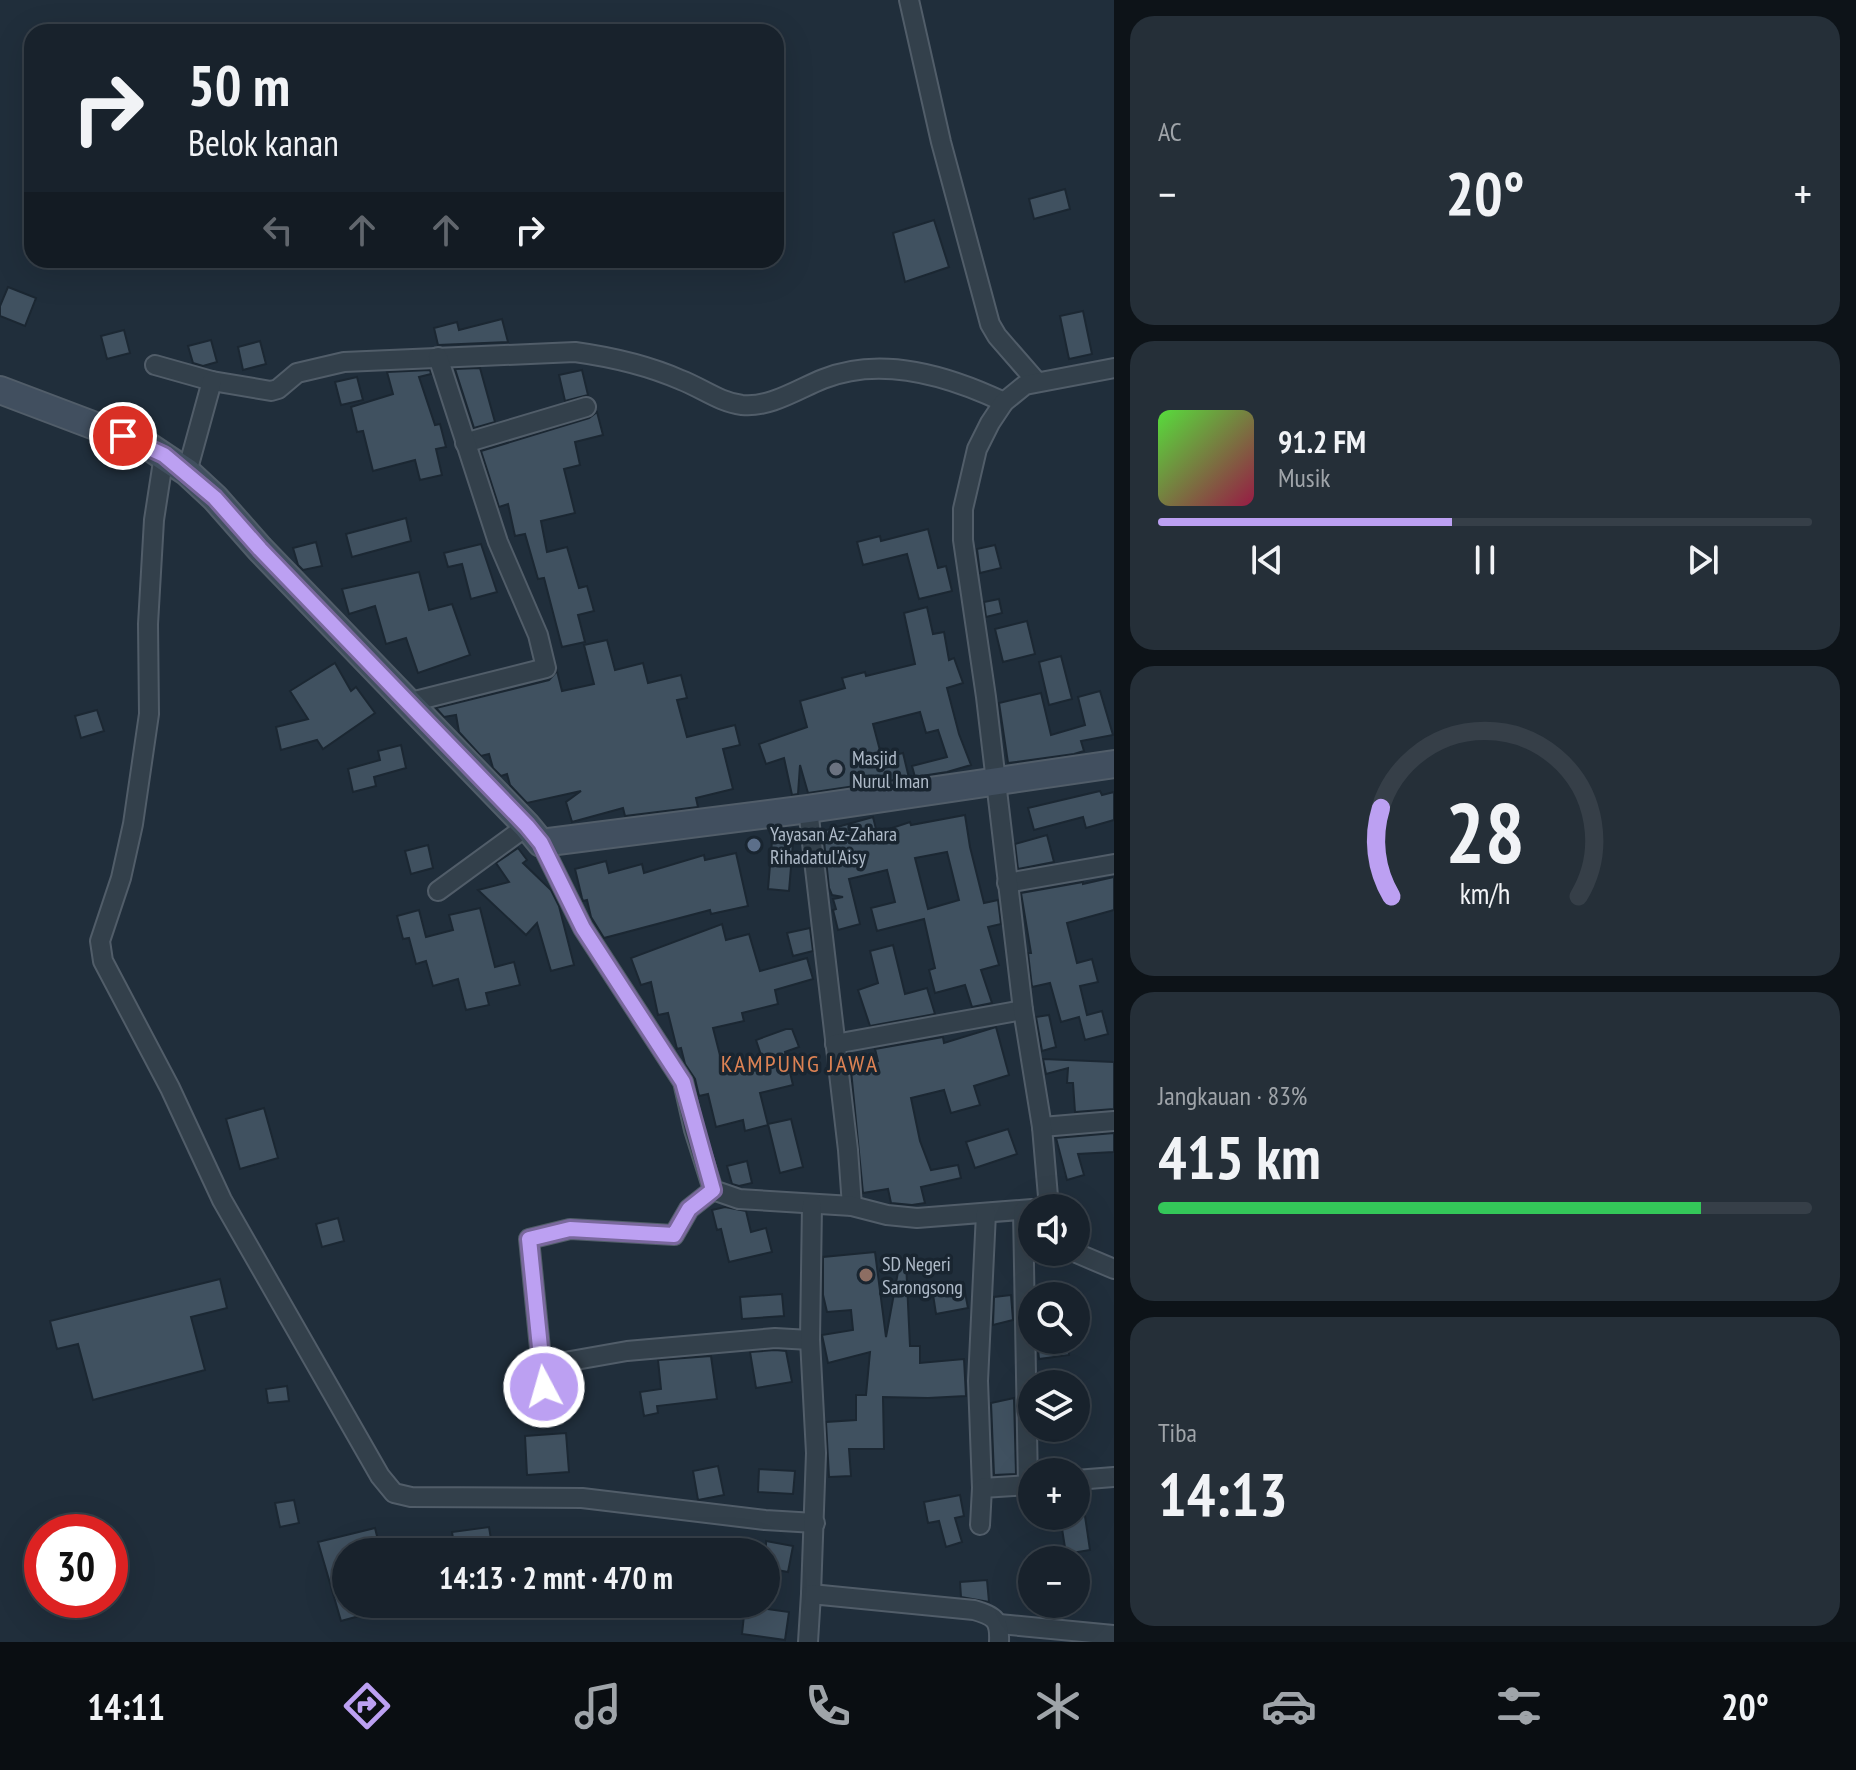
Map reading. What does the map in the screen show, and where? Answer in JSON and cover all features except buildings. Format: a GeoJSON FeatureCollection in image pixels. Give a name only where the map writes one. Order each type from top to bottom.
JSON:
{"type":"FeatureCollection","features":[{"type":"Feature","properties":{"kind":"street"},"geometry":{"type":"LineString","coordinates":[[909,0],[941,142],[990,324],[1020,391]]}},
{"type":"Feature","properties":{"kind":"street"},"geometry":{"type":"LineString","coordinates":[[155,365],[212,381],[271,391],[297,373],[344,362],[575,352],[609,357],[682,380],[725,402],[746,405],[767,403],[825,378],[861,369],[891,369],[1020,391],[1114,368]]}},
{"type":"Feature","properties":{"kind":"street"},"geometry":{"type":"LineString","coordinates":[[407,703],[546,668],[532,617],[498,542],[438,357]]}},
{"type":"Feature","properties":{"kind":"street"},"geometry":{"type":"LineString","coordinates":[[187,472],[212,381]]}},
{"type":"Feature","properties":{"kind":"street"},"geometry":{"type":"LineString","coordinates":[[0,390],[148,446],[187,472],[534,834],[583,928],[683,1082],[713,1190]]}},
{"type":"Feature","properties":{"kind":"street"},"geometry":{"type":"LineString","coordinates":[[1020,391],[990,423],[977,449],[962,524],[1023,1010],[1042,1127],[1039,1194]]}},
{"type":"Feature","properties":{"kind":"street"},"geometry":{"type":"LineString","coordinates":[[465,443],[586,407]]}},
{"type":"Feature","properties":{"kind":"street"},"geometry":{"type":"LineString","coordinates":[[164,455],[154,520],[148,624],[149,714],[133,824],[121,878],[100,941],[103,961],[183,1115],[222,1200],[380,1476],[394,1493],[411,1497],[582,1498],[815,1523]]}},
{"type":"Feature","properties":{"kind":"street"},"geometry":{"type":"LineString","coordinates":[[438,891],[534,834],[808,809],[1114,764]]}},
{"type":"Feature","properties":{"kind":"street"},"geometry":{"type":"LineString","coordinates":[[808,809],[852,1206]]}},
{"type":"Feature","properties":{"kind":"street"},"geometry":{"type":"LineString","coordinates":[[1007,883],[1114,864]]}},
{"type":"Feature","properties":{"kind":"street"},"geometry":{"type":"LineString","coordinates":[[835,1044],[1023,1010]]}},
{"type":"Feature","properties":{"kind":"street"},"geometry":{"type":"LineString","coordinates":[[1042,1127],[1114,1121]]}},
{"type":"Feature","properties":{"kind":"street"},"geometry":{"type":"LineString","coordinates":[[713,1190],[739,1199],[852,1206],[887,1215],[917,1218],[1018,1210]]}},
{"type":"Feature","properties":{"kind":"street"},"geometry":{"type":"LineString","coordinates":[[546,1408],[529,1239],[570,1229],[674,1235],[689,1209],[713,1190]]}},
{"type":"Feature","properties":{"kind":"street"},"geometry":{"type":"LineString","coordinates":[[808,1642],[816,1453],[810,1340],[812,1205]]}},
{"type":"Feature","properties":{"kind":"street"},"geometry":{"type":"LineString","coordinates":[[980,1525],[982,1488],[978,1381],[986,1213]]}},
{"type":"Feature","properties":{"kind":"street"},"geometry":{"type":"LineString","coordinates":[[1090,1259],[1114,1269]]}},
{"type":"Feature","properties":{"kind":"street"},"geometry":{"type":"LineString","coordinates":[[1031,1458],[1036,1266]]}},
{"type":"Feature","properties":{"kind":"street"},"geometry":{"type":"LineString","coordinates":[[542,1366],[627,1351],[775,1338],[810,1340]]}},
{"type":"Feature","properties":{"kind":"street"},"geometry":{"type":"LineString","coordinates":[[1090,1479],[1114,1477]]}},
{"type":"Feature","properties":{"kind":"street"},"geometry":{"type":"LineString","coordinates":[[982,1488],[1018,1485]]}},
{"type":"Feature","properties":{"kind":"street"},"geometry":{"type":"LineString","coordinates":[[811,1594],[974,1610],[996,1618],[999,1633],[1114,1635]]}},
{"type":"Feature","properties":{"kind":"place","name":"Masjid Nurul Iman"},"geometry":{"type":"Point","coordinates":[836,769]}},
{"type":"Feature","properties":{"kind":"place","name":"Yayasan Az-Zahara Rihadatul'Aisy"},"geometry":{"type":"Point","coordinates":[754,845]}},
{"type":"Feature","properties":{"kind":"place","name":"SD Negeri Sarongsong"},"geometry":{"type":"Point","coordinates":[866,1275]}},
{"type":"Feature","properties":{"kind":"district","name":"KAMPUNG JAWA"},"geometry":{"type":"Point","coordinates":[800,1064]}},
{"type":"Feature","properties":{"kind":"route"},"geometry":{"type":"LineString","coordinates":[[123,436],[164,455],[215,498],[260,549],[527,826],[541,843],[583,928],[683,1082],[713,1190],[689,1209],[674,1235],[570,1229],[529,1239],[544,1387]]}}]}
